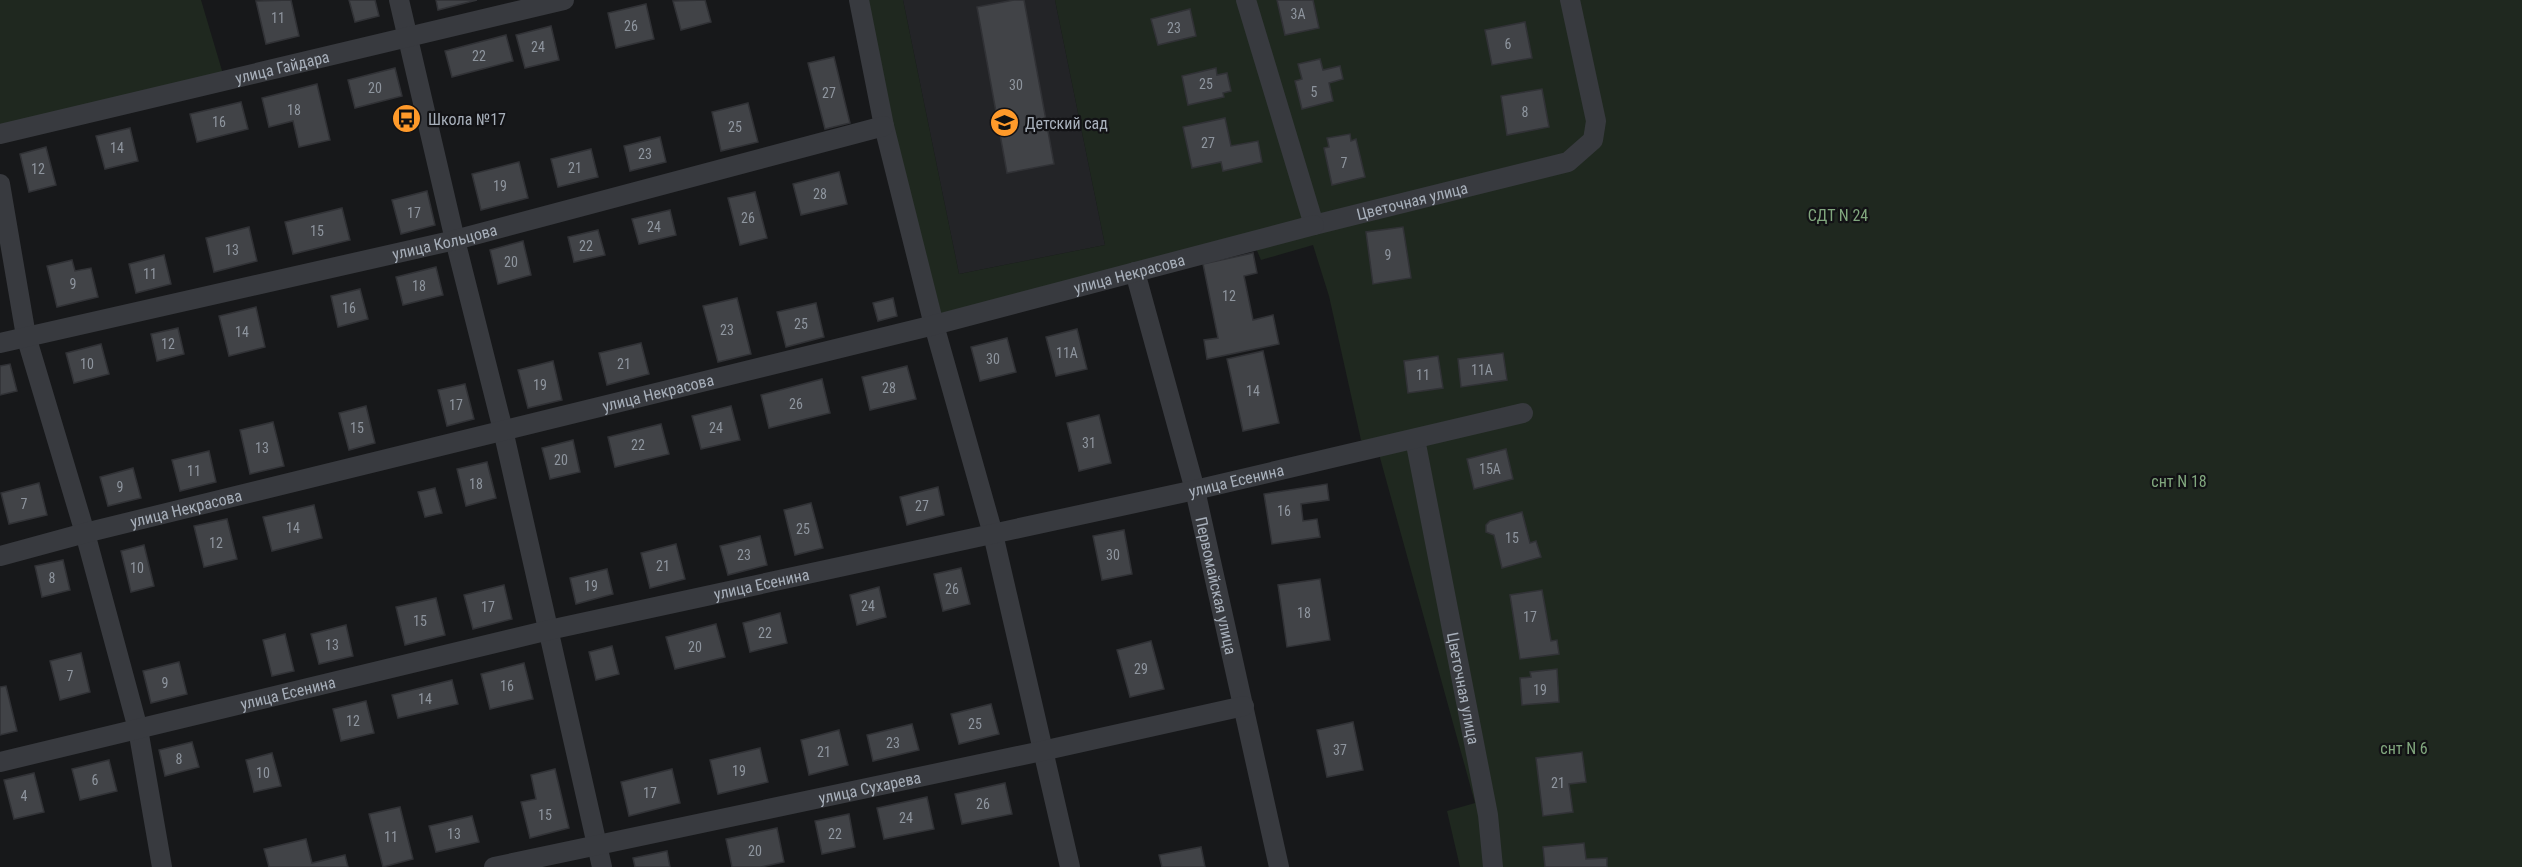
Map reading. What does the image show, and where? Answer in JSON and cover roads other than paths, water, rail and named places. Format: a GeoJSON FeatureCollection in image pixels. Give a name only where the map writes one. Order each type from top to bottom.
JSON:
{"type":"FeatureCollection","features":[{"type":"Feature","properties":{"kind":"street"},"geometry":{"type":"LineString","coordinates":[[399,0],[455,240],[503,430],[602,867]]}},
{"type":"Feature","properties":{"kind":"street","name":"улица Гайдара"},"geometry":{"type":"LineString","coordinates":[[0,134],[564,0]]}},
{"type":"Feature","properties":{"kind":"street"},"geometry":{"type":"LineString","coordinates":[[859,0],[884,126],[934,325],[993,534],[1070,867]]}},
{"type":"Feature","properties":{"kind":"street"},"geometry":{"type":"LineString","coordinates":[[1246,0],[1314,225]]}},
{"type":"Feature","properties":{"kind":"street","name":"Цветочная улица"},"geometry":{"type":"LineString","coordinates":[[1314,225],[1568,162],[1593,140],[1596,121],[1570,0]]}},
{"type":"Feature","properties":{"kind":"street","name":"улица Кольцова"},"geometry":{"type":"LineString","coordinates":[[0,342],[455,240],[884,126]]}},
{"type":"Feature","properties":{"kind":"street"},"geometry":{"type":"LineString","coordinates":[[0,184],[26,336],[85,533],[138,729],[162,867]]}},
{"type":"Feature","properties":{"kind":"street","name":"улица Некрасова"},"geometry":{"type":"LineString","coordinates":[[0,556],[85,533],[934,325],[1314,225]]}},
{"type":"Feature","properties":{"kind":"street","name":"Первомайская улица"},"geometry":{"type":"LineString","coordinates":[[1135,272],[1195,490],[1279,867]]}},
{"type":"Feature","properties":{"kind":"street","name":"улица Есенина"},"geometry":{"type":"LineString","coordinates":[[0,762],[549,630],[1195,490],[1523,413]]}},
{"type":"Feature","properties":{"kind":"street","name":"Цветочная улица"},"geometry":{"type":"LineString","coordinates":[[1415,439],[1488,815],[1493,867]]}},
{"type":"Feature","properties":{"kind":"street","name":"улица Сухарева"},"geometry":{"type":"LineString","coordinates":[[494,867],[1244,706]]}},
{"type":"Feature","properties":{"kind":"place","name":"Школа №17"},"geometry":{"type":"Point","coordinates":[407,119]}},
{"type":"Feature","properties":{"kind":"place","name":"Детский сад"},"geometry":{"type":"Point","coordinates":[1004,123]}},
{"type":"Feature","properties":{"kind":"park label","name":"СДТ N 24"},"geometry":{"type":"Point","coordinates":[1838,215]}},
{"type":"Feature","properties":{"kind":"park label","name":"снт N 18"},"geometry":{"type":"Point","coordinates":[2179,481]}},
{"type":"Feature","properties":{"kind":"park label","name":"снт N 6"},"geometry":{"type":"Point","coordinates":[2404,748]}}]}
